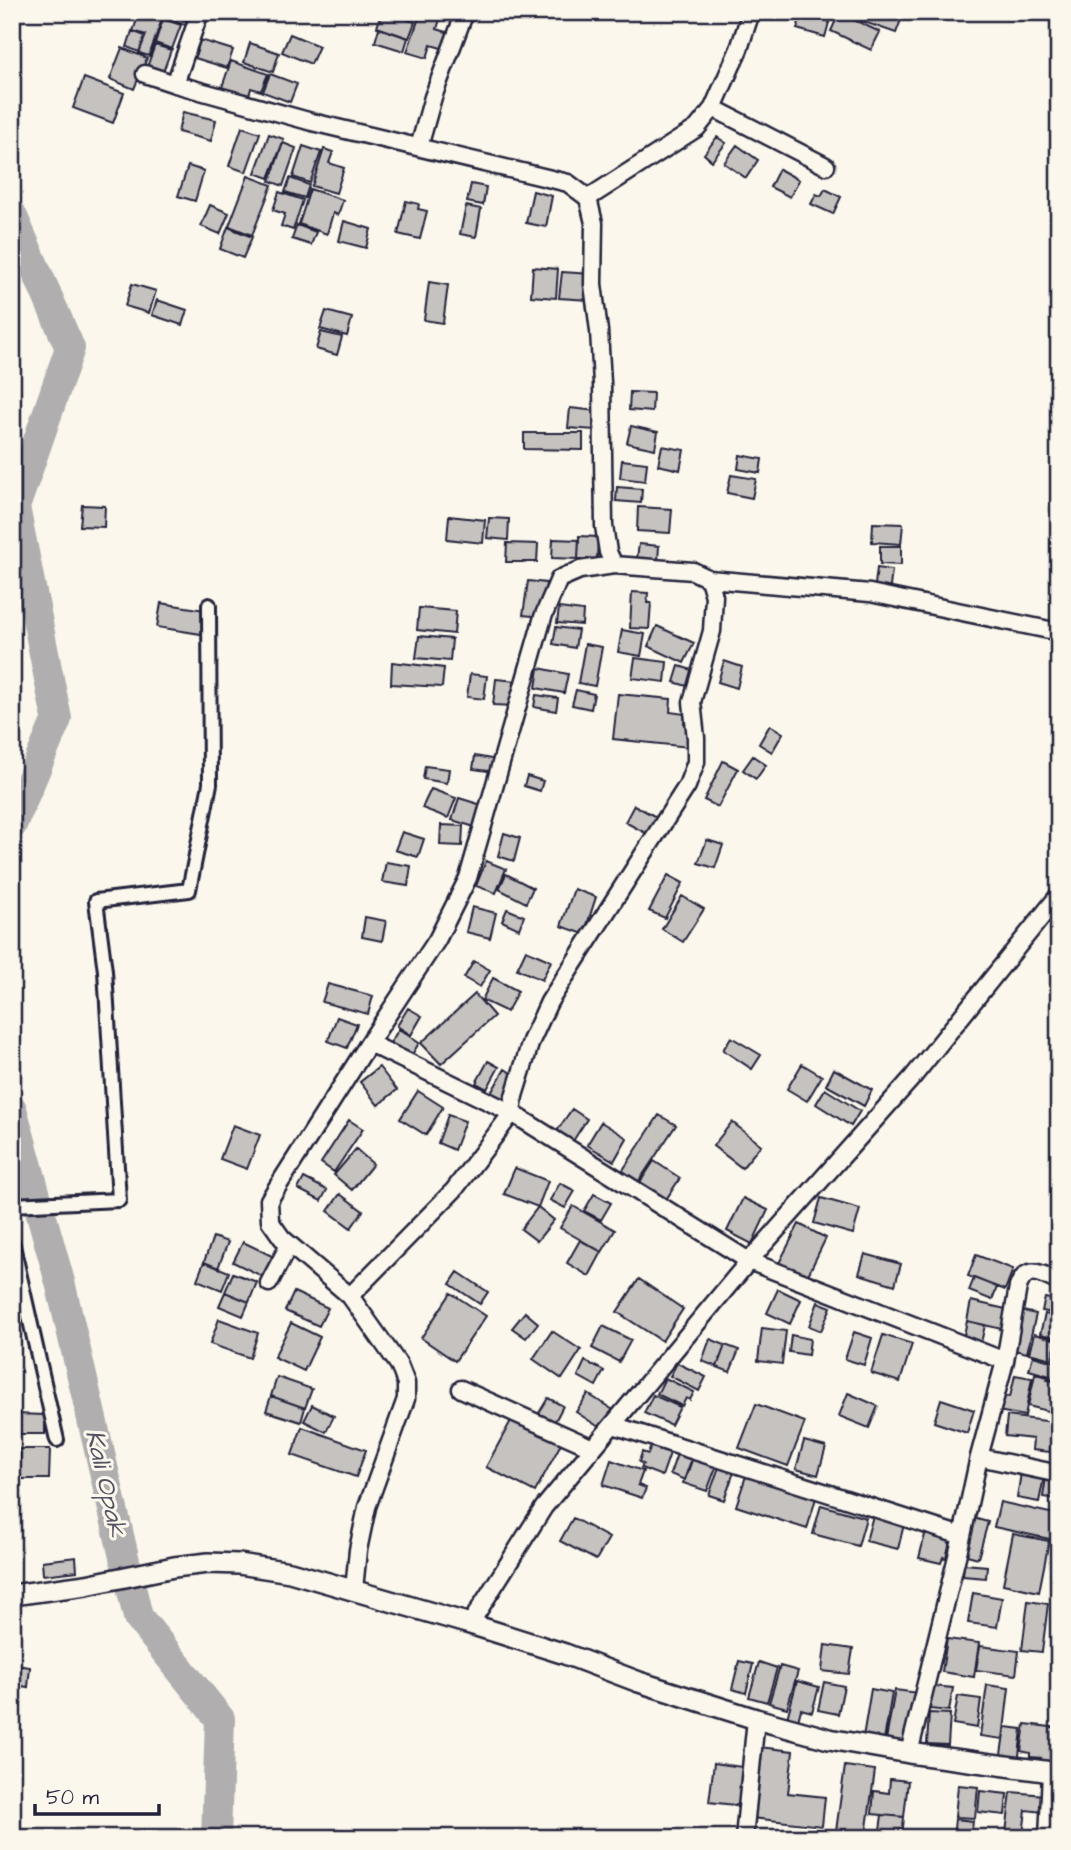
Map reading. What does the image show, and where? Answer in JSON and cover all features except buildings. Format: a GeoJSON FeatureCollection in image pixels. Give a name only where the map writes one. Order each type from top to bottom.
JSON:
{"type":"FeatureCollection","features":[{"type":"Feature","properties":{"kind":"street"},"geometry":{"type":"LineString","coordinates":[[176,84],[200,12]]}},
{"type":"Feature","properties":{"kind":"street"},"geometry":{"type":"LineString","coordinates":[[419,147],[433,97],[465,12]]}},
{"type":"Feature","properties":{"kind":"street"},"geometry":{"type":"LineString","coordinates":[[588,198],[697,128],[713,108],[739,49],[751,12]]}},
{"type":"Feature","properties":{"kind":"street"},"geometry":{"type":"LineString","coordinates":[[145,74],[312,122],[568,183],[588,198],[593,223],[593,284],[602,383],[604,526],[608,552],[614,565]]}},
{"type":"Feature","properties":{"kind":"street"},"geometry":{"type":"LineString","coordinates":[[713,108],[826,166]]}},
{"type":"Feature","properties":{"kind":"street"},"geometry":{"type":"LineString","coordinates":[[354,1589],[358,1550],[367,1507],[407,1399],[406,1383],[399,1365],[350,1296],[282,1238],[270,1221],[269,1200],[437,940],[468,878],[543,617],[559,579],[580,570],[614,565],[693,571],[709,579],[870,593],[1059,632]]}},
{"type":"Feature","properties":{"kind":"street"},"geometry":{"type":"LineString","coordinates":[[350,1296],[454,1190],[512,1113],[514,1096],[531,1041],[549,1002],[687,786],[696,761],[692,702],[712,631],[714,596],[709,579]]}},
{"type":"Feature","properties":{"kind":"street"},"geometry":{"type":"LineString","coordinates":[[12,1205],[119,1200],[105,971],[96,901],[189,890],[210,784],[209,605]]}},
{"type":"Feature","properties":{"kind":"street"},"geometry":{"type":"LineString","coordinates":[[470,1624],[544,1507],[749,1262],[912,1078],[1059,895]]}},
{"type":"Feature","properties":{"kind":"street"},"geometry":{"type":"LineString","coordinates":[[369,1043],[512,1113],[749,1262],[1005,1362]]}},
{"type":"Feature","properties":{"kind":"street"},"geometry":{"type":"LineString","coordinates":[[12,1241],[57,1440]]}},
{"type":"Feature","properties":{"kind":"street"},"geometry":{"type":"LineString","coordinates":[[269,1283],[289,1245]]}},
{"type":"Feature","properties":{"kind":"street"},"geometry":{"type":"LineString","coordinates":[[909,1753],[979,1457],[1005,1362],[1018,1287],[1022,1277],[1028,1272],[1038,1273],[1059,1282]]}},
{"type":"Feature","properties":{"kind":"street"},"geometry":{"type":"LineString","coordinates":[[461,1389],[593,1448]]}},
{"type":"Feature","properties":{"kind":"street"},"geometry":{"type":"LineString","coordinates":[[613,1425],[962,1536]]}},
{"type":"Feature","properties":{"kind":"street"},"geometry":{"type":"LineString","coordinates":[[979,1457],[1059,1474]]}},
{"type":"Feature","properties":{"kind":"street"},"geometry":{"type":"LineString","coordinates":[[12,1595],[208,1563],[240,1564],[290,1572],[470,1624],[565,1654],[639,1682],[829,1739],[1055,1773],[1048,1838]]}},
{"type":"Feature","properties":{"kind":"street"},"geometry":{"type":"LineString","coordinates":[[744,1838],[756,1719]]}},
{"type":"Feature","properties":{"kind":"waterway","name":"Kali Opak"},"geometry":{"type":"LineString","coordinates":[[12,215],[70,348],[15,507],[57,719],[12,825]]}},
{"type":"Feature","properties":{"kind":"waterway","name":"Kali Opak"},"geometry":{"type":"LineString","coordinates":[[12,1109],[60,1282],[138,1617],[220,1719],[216,1838]]}}]}
